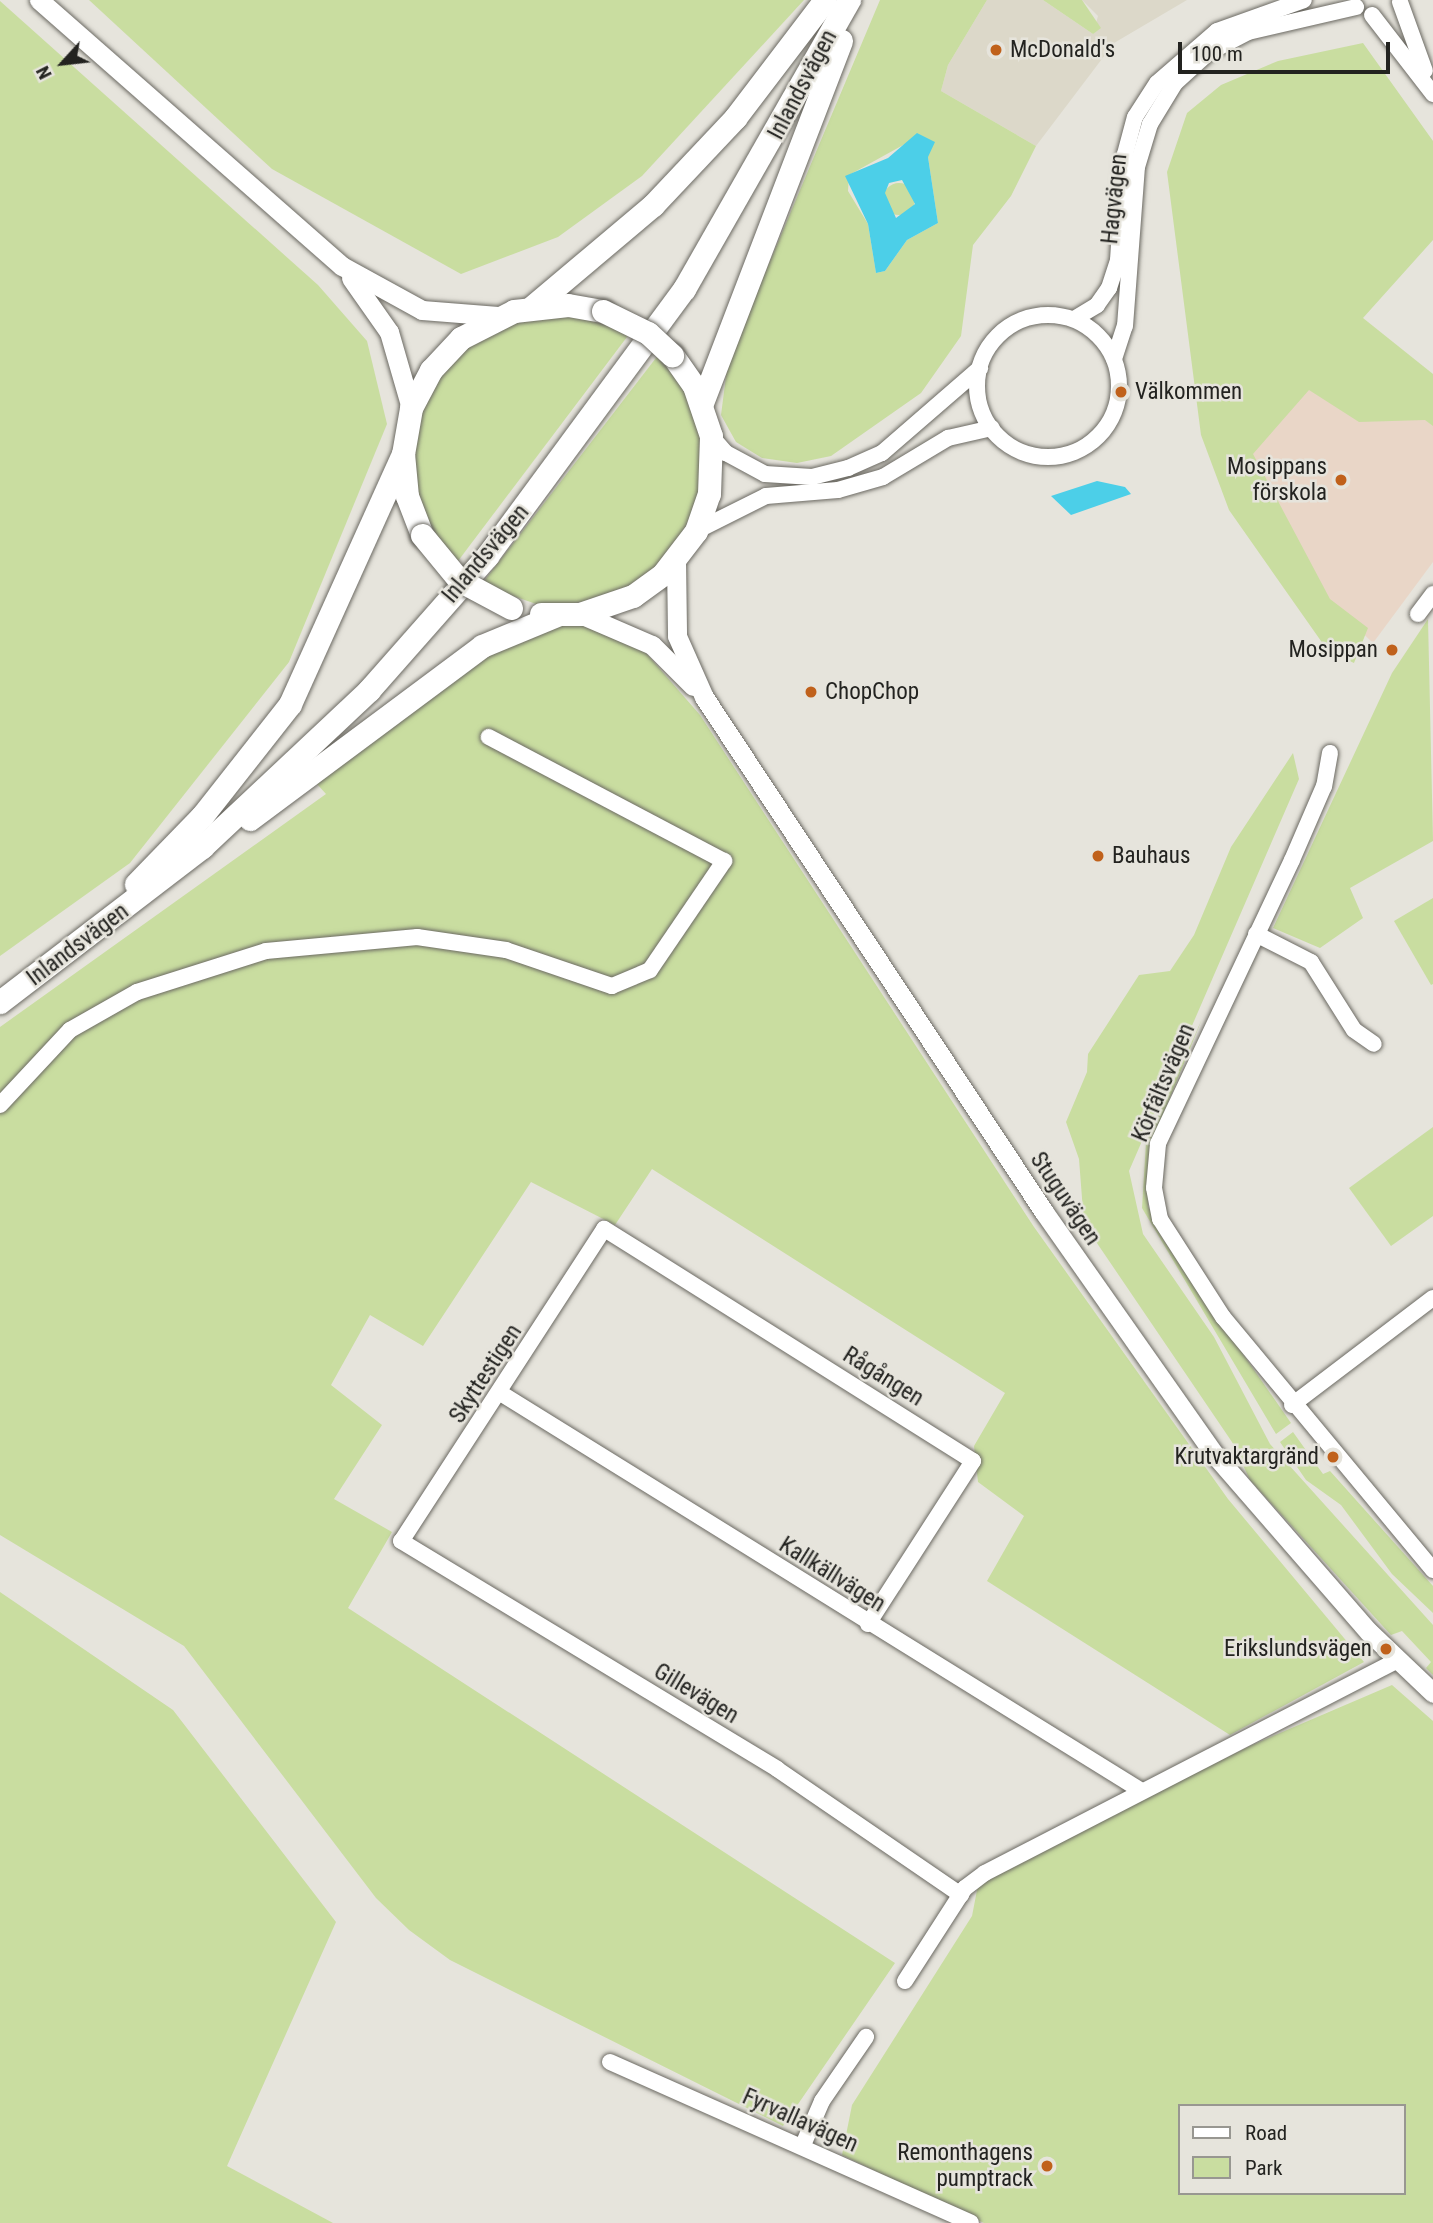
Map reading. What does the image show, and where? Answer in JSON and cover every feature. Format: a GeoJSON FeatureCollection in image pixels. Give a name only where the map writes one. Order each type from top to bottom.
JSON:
{"type":"FeatureCollection","features":[{"type":"Feature","properties":{"kind":"highway"},"geometry":{"type":"LineString","coordinates":[[531,307],[653,205],[735,118],[825,0]]}},
{"type":"Feature","properties":{"kind":"highway","name":"Inlandsvägen"},"geometry":{"type":"LineString","coordinates":[[0,986],[129,891],[214,822],[363,680],[483,547],[572,434],[672,285],[835,0]]}},
{"type":"Feature","properties":{"kind":"highway","name":"Inlandsvägen"},"geometry":{"type":"LineString","coordinates":[[0,1002],[109,922],[202,847],[369,691],[487,556],[684,289],[849,0]]}},
{"type":"Feature","properties":{"kind":"highway"},"geometry":{"type":"LineString","coordinates":[[702,404],[720,344],[858,0]]}},
{"type":"Feature","properties":{"kind":"highway"},"geometry":{"type":"LineString","coordinates":[[129,891],[202,816],[290,704],[403,454],[411,408],[445,353],[498,316],[531,307],[603,311],[634,324],[672,355],[702,404],[711,436],[711,485],[696,531],[676,560],[633,596],[580,614],[556,615],[511,608],[459,580],[422,535],[407,496],[403,454]]}},
{"type":"Feature","properties":{"kind":"highway"},"geometry":{"type":"LineString","coordinates":[[109,922],[482,646],[556,615]]}},
{"type":"Feature","properties":{"kind":"main road"},"geometry":{"type":"LineString","coordinates":[[39,0],[342,266],[422,310],[498,316]]}},
{"type":"Feature","properties":{"kind":"main road"},"geometry":{"type":"LineString","coordinates":[[342,266],[389,332],[411,408]]}},
{"type":"Feature","properties":{"kind":"main road","name":"Stuguvägen"},"geometry":{"type":"LineString","coordinates":[[676,560],[677,636],[704,697],[1044,1212],[1199,1432],[1397,1660],[1433,1693]]}},
{"type":"Feature","properties":{"kind":"main road","name":"Stuguvägen"},"geometry":{"type":"LineString","coordinates":[[580,614],[652,645],[704,697]]}},
{"type":"Feature","properties":{"kind":"street","name":"Hagvägen"},"geometry":{"type":"LineString","coordinates":[[1073,319],[1097,305],[1109,288],[1118,260],[1125,154],[1135,117],[1157,83],[1217,31],[1304,0]]}},
{"type":"Feature","properties":{"kind":"street"},"geometry":{"type":"LineString","coordinates":[[1371,15],[1400,1],[1402,22],[1433,92]]}},
{"type":"Feature","properties":{"kind":"street","name":"Hagvägen"},"geometry":{"type":"LineString","coordinates":[[1114,359],[1125,326],[1137,167],[1150,124],[1175,83],[1208,53],[1248,32],[1354,3]]}},
{"type":"Feature","properties":{"kind":"street"},"geometry":{"type":"LineString","coordinates":[[1354,3],[1371,15],[1433,92]]}},
{"type":"Feature","properties":{"kind":"street"},"geometry":{"type":"LineString","coordinates":[[1038,315],[1073,319],[1100,337],[1114,359],[1120,380],[1115,412],[1087,446],[1037,457],[1017,450],[992,428],[977,397],[980,368],[990,344],[1011,325],[1038,315]]}},
{"type":"Feature","properties":{"kind":"street"},"geometry":{"type":"LineString","coordinates":[[711,436],[726,453],[765,474],[812,477],[848,468],[882,453],[980,368]]}},
{"type":"Feature","properties":{"kind":"street"},"geometry":{"type":"LineString","coordinates":[[696,531],[766,496],[838,490],[883,477],[948,438],[992,428]]}},
{"type":"Feature","properties":{"kind":"street"},"geometry":{"type":"LineString","coordinates":[[1418,614],[1433,593]]}},
{"type":"Feature","properties":{"kind":"street"},"geometry":{"type":"LineString","coordinates":[[0,1105],[70,1030],[137,992],[266,951],[417,937],[506,950],[612,986],[650,971],[724,861],[489,737]]}},
{"type":"Feature","properties":{"kind":"street","name":"Körfältsvägen"},"geometry":{"type":"LineString","coordinates":[[1330,753],[1324,786],[1158,1144],[1153,1188],[1160,1219],[1188,1265],[1292,1405],[1433,1570]]}},
{"type":"Feature","properties":{"kind":"street"},"geometry":{"type":"LineString","coordinates":[[1256,934],[1311,962],[1353,1030],[1374,1044]]}},
{"type":"Feature","properties":{"kind":"street","name":"Skyttestigen"},"geometry":{"type":"LineString","coordinates":[[401,1541],[502,1394],[604,1228]]}},
{"type":"Feature","properties":{"kind":"street","name":"Rågången"},"geometry":{"type":"LineString","coordinates":[[604,1228],[972,1461],[868,1624]]}},
{"type":"Feature","properties":{"kind":"street"},"geometry":{"type":"LineString","coordinates":[[1292,1405],[1433,1298]]}},
{"type":"Feature","properties":{"kind":"street","name":"Kallkällvägen"},"geometry":{"type":"LineString","coordinates":[[502,1394],[868,1624],[1140,1790]]}},
{"type":"Feature","properties":{"kind":"street","name":"Gillevägen"},"geometry":{"type":"LineString","coordinates":[[401,1541],[777,1769],[961,1895]]}},
{"type":"Feature","properties":{"kind":"street"},"geometry":{"type":"LineString","coordinates":[[905,1981],[961,1895],[985,1873],[1140,1790],[1397,1660]]}},
{"type":"Feature","properties":{"kind":"street"},"geometry":{"type":"LineString","coordinates":[[803,2145],[822,2101],[866,2037]]}},
{"type":"Feature","properties":{"kind":"street","name":"Fyrvallavägen"},"geometry":{"type":"LineString","coordinates":[[610,2062],[803,2145],[971,2223]]}},
{"type":"Feature","properties":{"kind":"shaded area"},"geometry":{"type":"Polygon","coordinates":[[[987,0],[1043,0],[1093,34],[1098,16],[1082,0],[1187,0],[1114,43],[1036,146],[941,91],[948,65],[987,0]]]}},
{"type":"Feature","properties":{"kind":"shaded area","name":"Mosippans förskola"},"geometry":{"type":"Polygon","coordinates":[[[1339,333],[1433,406],[1433,562],[1373,643],[1328,600],[1228,448],[1339,333]]]}},
{"type":"Feature","properties":{"kind":"green space"},"geometry":{"type":"Polygon","coordinates":[[[89,0],[804,0],[642,176],[558,237],[461,274],[272,169],[89,0]]]}},
{"type":"Feature","properties":{"kind":"green space"},"geometry":{"type":"Polygon","coordinates":[[[880,0],[987,0],[948,65],[941,91],[1036,146],[1011,196],[973,245],[961,336],[921,393],[831,456],[797,463],[762,458],[736,442],[721,415],[728,361],[880,0]],[[914,139],[849,175],[848,191],[868,224],[876,273],[885,271],[907,240],[938,223],[928,157],[914,139]]]}},
{"type":"Feature","properties":{"kind":"green space"},"geometry":{"type":"Polygon","coordinates":[[[1043,0],[1082,0],[1101,28],[1093,34],[1043,0]]]}},
{"type":"Feature","properties":{"kind":"green space"},"geometry":{"type":"Polygon","coordinates":[[[0,1],[318,285],[367,341],[387,424],[289,662],[130,863],[0,956],[0,1]]]}},
{"type":"Feature","properties":{"kind":"green space"},"geometry":{"type":"Polygon","coordinates":[[[1363,43],[1433,141],[1433,240],[1363,318],[1433,374],[1433,426],[1425,420],[1359,422],[1309,390],[1253,454],[1330,599],[1368,628],[1354,663],[1328,651],[1229,510],[1201,435],[1167,172],[1187,113],[1221,85],[1278,61],[1363,43]]]}},
{"type":"Feature","properties":{"kind":"green space"},"geometry":{"type":"Polygon","coordinates":[[[899,183],[910,188],[915,199],[910,210],[899,215],[888,210],[883,199],[888,188],[899,183]]]}},
{"type":"Feature","properties":{"kind":"green space"},"geometry":{"type":"Polygon","coordinates":[[[545,315],[589,317],[630,333],[455,565],[420,509],[412,466],[417,422],[435,381],[464,348],[502,325],[545,315]]]}},
{"type":"Feature","properties":{"kind":"green space"},"geometry":{"type":"Polygon","coordinates":[[[659,354],[687,390],[702,433],[700,500],[667,560],[612,598],[545,607],[481,585],[659,354]]]}},
{"type":"Feature","properties":{"kind":"green space"},"geometry":{"type":"Polygon","coordinates":[[[1428,619],[1433,841],[1350,888],[1363,918],[1320,948],[1273,928],[1392,673],[1428,619]]]}},
{"type":"Feature","properties":{"kind":"green space"},"geometry":{"type":"Polygon","coordinates":[[[572,622],[593,624],[639,645],[700,715],[1034,1227],[1228,1499],[1364,1662],[1230,1735],[987,1581],[1024,1516],[978,1482],[974,1446],[1005,1393],[652,1169],[615,1225],[531,1182],[423,1346],[370,1315],[331,1385],[382,1425],[334,1499],[392,1532],[348,1608],[895,1963],[783,2126],[450,1960],[409,1930],[376,1898],[184,1646],[0,1535],[0,1027],[326,794],[317,784],[372,735],[516,636],[572,622]]]}},
{"type":"Feature","properties":{"kind":"green space"},"geometry":{"type":"Polygon","coordinates":[[[1293,753],[1299,779],[1129,1171],[1143,1234],[1214,1337],[1270,1444],[1433,1625],[1433,1675],[1426,1668],[1431,1662],[1402,1631],[1391,1635],[1250,1480],[1232,1442],[1084,1224],[1079,1159],[1066,1122],[1087,1072],[1088,1054],[1139,975],[1170,971],[1194,935],[1231,847],[1293,753]]]}},
{"type":"Feature","properties":{"kind":"green space"},"geometry":{"type":"Polygon","coordinates":[[[1433,898],[1433,984],[1431,985],[1394,921],[1433,898]]]}},
{"type":"Feature","properties":{"kind":"green space"},"geometry":{"type":"Polygon","coordinates":[[[1202,1019],[1151,1144],[1148,1206],[1161,1236],[1291,1423],[1276,1434],[1142,1208],[1146,1143],[1202,1019]]]}},
{"type":"Feature","properties":{"kind":"green space"},"geometry":{"type":"Polygon","coordinates":[[[1433,1127],[1433,1216],[1391,1246],[1349,1188],[1433,1127]]]}},
{"type":"Feature","properties":{"kind":"green space"},"geometry":{"type":"Polygon","coordinates":[[[1293,1432],[1323,1474],[1330,1471],[1433,1586],[1433,1613],[1392,1574],[1341,1505],[1306,1480],[1280,1442],[1293,1432]]]}},
{"type":"Feature","properties":{"kind":"green space"},"geometry":{"type":"Polygon","coordinates":[[[0,1592],[173,1710],[336,1922],[227,2166],[333,2223],[0,2223],[0,1592]]]}},
{"type":"Feature","properties":{"kind":"green space"},"geometry":{"type":"Polygon","coordinates":[[[1392,1685],[1433,1721],[1433,2223],[984,2223],[842,2155],[852,2105],[972,1916],[979,1880],[1252,1745],[1392,1685]]]}},
{"type":"Feature","properties":{"kind":"water"},"geometry":{"type":"Polygon","coordinates":[[[917,133],[935,142],[928,157],[938,223],[907,240],[885,271],[876,273],[868,224],[845,176],[888,158],[917,133]],[[902,180],[889,183],[885,193],[896,218],[915,204],[902,180]]]}},
{"type":"Feature","properties":{"kind":"water"},"geometry":{"type":"Polygon","coordinates":[[[1097,481],[1125,487],[1131,494],[1071,515],[1051,496],[1097,481]]]}},
{"type":"Feature","properties":{"kind":"place","name":"McDonald's"},"geometry":{"type":"Point","coordinates":[996,50]}},
{"type":"Feature","properties":{"kind":"place","name":"Välkommen"},"geometry":{"type":"Point","coordinates":[1121,392]}},
{"type":"Feature","properties":{"kind":"place","name":"Mosippans förskola"},"geometry":{"type":"Point","coordinates":[1341,480]}},
{"type":"Feature","properties":{"kind":"place","name":"Mosippan"},"geometry":{"type":"Point","coordinates":[1392,650]}},
{"type":"Feature","properties":{"kind":"place","name":"ChopChop"},"geometry":{"type":"Point","coordinates":[811,692]}},
{"type":"Feature","properties":{"kind":"place","name":"Bauhaus"},"geometry":{"type":"Point","coordinates":[1098,856]}},
{"type":"Feature","properties":{"kind":"place","name":"Krutvaktargränd"},"geometry":{"type":"Point","coordinates":[1333,1457]}},
{"type":"Feature","properties":{"kind":"place","name":"Erikslundsvägen"},"geometry":{"type":"Point","coordinates":[1386,1649]}},
{"type":"Feature","properties":{"kind":"place","name":"Remonthagens pumptrack"},"geometry":{"type":"Point","coordinates":[1047,2166]}}]}
